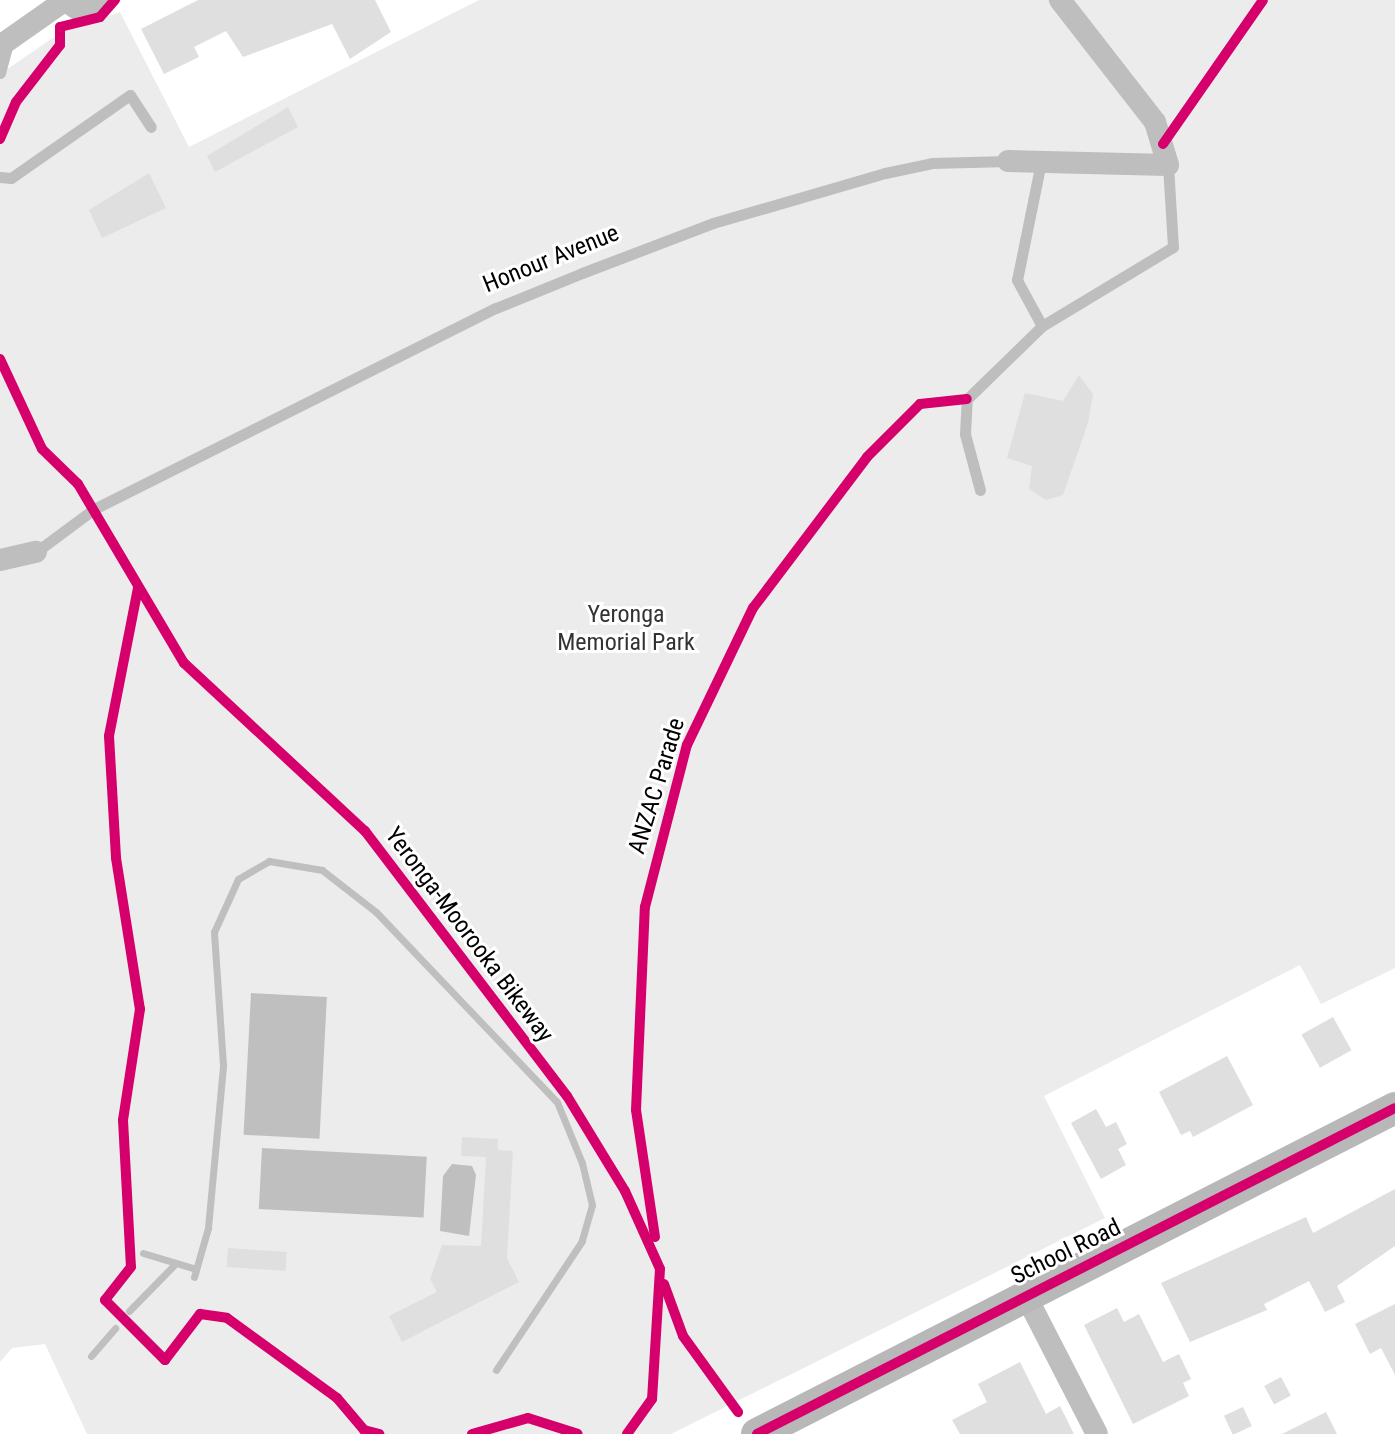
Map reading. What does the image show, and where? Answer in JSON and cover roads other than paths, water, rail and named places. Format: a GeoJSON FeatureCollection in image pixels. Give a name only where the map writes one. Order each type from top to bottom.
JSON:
{"type":"FeatureCollection","features":[{"type":"Feature","properties":{"kind":"street"},"geometry":{"type":"LineString","coordinates":[[5,42],[64,1],[82,12],[100,0]]}},
{"type":"Feature","properties":{"kind":"street"},"geometry":{"type":"LineString","coordinates":[[1060,0],[1155,122],[1168,165]]}},
{"type":"Feature","properties":{"kind":"street","name":"Honour Avenue"},"geometry":{"type":"LineString","coordinates":[[1008,161],[1168,165]]}},
{"type":"Feature","properties":{"kind":"street","name":"Honour Avenue"},"geometry":{"type":"LineString","coordinates":[[0,560],[36,552]]}},
{"type":"Feature","properties":{"kind":"street","name":"School Road"},"geometry":{"type":"LineString","coordinates":[[757,1434],[1025,1294],[1395,1108]]}},
{"type":"Feature","properties":{"kind":"street"},"geometry":{"type":"LineString","coordinates":[[1025,1294],[1097,1434]]}},
{"type":"Feature","properties":{"kind":"lane"},"geometry":{"type":"LineString","coordinates":[[0,73],[5,42]]}},
{"type":"Feature","properties":{"kind":"lane"},"geometry":{"type":"LineString","coordinates":[[0,177],[11,178],[130,95],[151,127]]}},
{"type":"Feature","properties":{"kind":"lane","name":"Honour Avenue"},"geometry":{"type":"LineString","coordinates":[[36,552],[94,509],[496,308],[582,273],[713,223],[885,173],[932,163],[1008,161]]}},
{"type":"Feature","properties":{"kind":"lane"},"geometry":{"type":"LineString","coordinates":[[1041,162],[1017,280],[1042,326]]}},
{"type":"Feature","properties":{"kind":"lane"},"geometry":{"type":"LineString","coordinates":[[980,490],[965,434],[967,399],[1042,326],[1173,247],[1168,165]]}},
{"type":"Feature","properties":{"kind":"waterway"},"geometry":{"type":"LineString","coordinates":[[194,1277],[208,1228],[223,1065],[214,932],[238,879],[269,861],[322,870],[376,912],[557,1102],[582,1163],[592,1205],[582,1241],[496,1370]]}},
{"type":"Feature","properties":{"kind":"waterway"},"geometry":{"type":"LineString","coordinates":[[143,1253],[196,1269]]}},
{"type":"Feature","properties":{"kind":"waterway"},"geometry":{"type":"LineString","coordinates":[[129,1311],[174,1265]]}},
{"type":"Feature","properties":{"kind":"waterway"},"geometry":{"type":"LineString","coordinates":[[91,1356],[115,1328]]}},
{"type":"Feature","properties":{"kind":"park label","name":"Yeronga Memorial Park"},"geometry":{"type":"Point","coordinates":[626,629]}}]}
